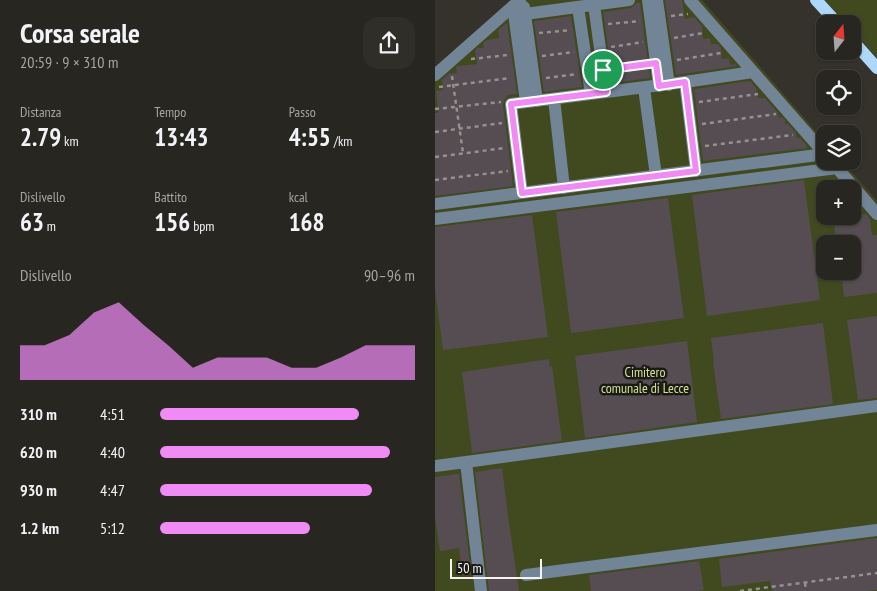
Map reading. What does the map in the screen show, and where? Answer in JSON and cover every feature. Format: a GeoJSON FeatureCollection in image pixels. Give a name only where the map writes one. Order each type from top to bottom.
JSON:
{"type":"FeatureCollection","features":[{"type":"Feature","properties":{"kind":"main road"},"geometry":{"type":"LineString","coordinates":[[816,0],[829,15]]}},
{"type":"Feature","properties":{"kind":"main road"},"geometry":{"type":"LineString","coordinates":[[861,50],[877,68]]}},
{"type":"Feature","properties":{"kind":"lane"},"geometry":{"type":"LineString","coordinates":[[525,14],[629,0]]}},
{"type":"Feature","properties":{"kind":"lane"},"geometry":{"type":"LineString","coordinates":[[649,0],[655,18],[664,85]]}},
{"type":"Feature","properties":{"kind":"lane"},"geometry":{"type":"LineString","coordinates":[[655,18],[657,0]]}},
{"type":"Feature","properties":{"kind":"lane"},"geometry":{"type":"LineString","coordinates":[[435,204],[825,154],[691,0]]}},
{"type":"Feature","properties":{"kind":"lane"},"geometry":{"type":"LineString","coordinates":[[519,2],[525,14],[528,35],[525,56]]}},
{"type":"Feature","properties":{"kind":"lane"},"geometry":{"type":"LineString","coordinates":[[519,2],[531,101]]}},
{"type":"Feature","properties":{"kind":"lane"},"geometry":{"type":"LineString","coordinates":[[435,75],[519,2]]}},
{"type":"Feature","properties":{"kind":"lane"},"geometry":{"type":"LineString","coordinates":[[594,5],[606,92]]}},
{"type":"Feature","properties":{"kind":"lane"},"geometry":{"type":"LineString","coordinates":[[578,7],[591,94]]}},
{"type":"Feature","properties":{"kind":"lane"},"geometry":{"type":"LineString","coordinates":[[522,193],[511,104],[644,88],[753,72]]}},
{"type":"Feature","properties":{"kind":"lane"},"geometry":{"type":"LineString","coordinates":[[685,82],[696,171]]}},
{"type":"Feature","properties":{"kind":"lane"},"geometry":{"type":"LineString","coordinates":[[644,88],[656,176]]}},
{"type":"Feature","properties":{"kind":"lane"},"geometry":{"type":"LineString","coordinates":[[554,98],[564,188]]}},
{"type":"Feature","properties":{"kind":"lane"},"geometry":{"type":"LineString","coordinates":[[435,219],[816,166]]}},
{"type":"Feature","properties":{"kind":"lane"},"geometry":{"type":"LineString","coordinates":[[839,170],[877,214]]}},
{"type":"Feature","properties":{"kind":"lane"},"geometry":{"type":"LineString","coordinates":[[435,466],[877,406]]}},
{"type":"Feature","properties":{"kind":"lane"},"geometry":{"type":"LineString","coordinates":[[466,462],[481,591]]}},
{"type":"Feature","properties":{"kind":"lane"},"geometry":{"type":"LineString","coordinates":[[526,575],[877,530]]}},
{"type":"Feature","properties":{"kind":"path"},"geometry":{"type":"LineString","coordinates":[[597,26],[701,12]]}},
{"type":"Feature","properties":{"kind":"path"},"geometry":{"type":"LineString","coordinates":[[528,35],[581,28]]}},
{"type":"Feature","properties":{"kind":"path"},"geometry":{"type":"LineString","coordinates":[[600,48],[718,31]]}},
{"type":"Feature","properties":{"kind":"path"},"geometry":{"type":"LineString","coordinates":[[463,153],[450,61],[585,50]]}},
{"type":"Feature","properties":{"kind":"path"},"geometry":{"type":"LineString","coordinates":[[603,70],[735,51]]}},
{"type":"Feature","properties":{"kind":"path"},"geometry":{"type":"LineString","coordinates":[[435,88],[587,72]]}},
{"type":"Feature","properties":{"kind":"path"},"geometry":{"type":"LineString","coordinates":[[687,104],[771,92]]}},
{"type":"Feature","properties":{"kind":"path"},"geometry":{"type":"LineString","coordinates":[[435,109],[507,101],[511,104]]}},
{"type":"Feature","properties":{"kind":"path"},"geometry":{"type":"LineString","coordinates":[[690,125],[788,112]]}},
{"type":"Feature","properties":{"kind":"path"},"geometry":{"type":"LineString","coordinates":[[435,132],[513,121]]}},
{"type":"Feature","properties":{"kind":"path"},"geometry":{"type":"LineString","coordinates":[[693,147],[806,133]]}},
{"type":"Feature","properties":{"kind":"path"},"geometry":{"type":"LineString","coordinates":[[435,157],[516,146]]}},
{"type":"Feature","properties":{"kind":"path"},"geometry":{"type":"LineString","coordinates":[[435,180],[519,170]]}},
{"type":"Feature","properties":{"kind":"path"},"geometry":{"type":"LineString","coordinates":[[740,591],[877,573]]}},
{"type":"Feature","properties":{"kind":"path"},"geometry":{"type":"LineString","coordinates":[[805,582],[806,591]]}},
{"type":"Feature","properties":{"kind":"green space","name":"Cimitero comunale di Lecce"},"geometry":{"type":"Polygon","coordinates":[[[511,0],[702,0],[816,132],[816,170],[850,170],[859,180],[816,180],[816,225],[861,225],[861,183],[877,201],[877,591],[435,591],[435,67],[511,0]]]}},
{"type":"Feature","properties":{"kind":"green space"},"geometry":{"type":"Polygon","coordinates":[[[825,0],[877,0],[877,58],[861,40],[861,15],[838,15],[825,0]]]}},
{"type":"Feature","properties":{"kind":"building"},"geometry":{"type":"Polygon","coordinates":[[[665,0],[682,0],[685,19],[694,17],[702,26],[703,39],[710,38],[711,44],[718,44],[721,48],[722,59],[729,58],[730,65],[736,64],[737,66],[676,75],[665,0]]]}},
{"type":"Feature","properties":{"kind":"building"},"geometry":{"type":"Polygon","coordinates":[[[636,3],[640,3],[650,78],[613,83],[603,12],[630,8],[636,3]]]}},
{"type":"Feature","properties":{"kind":"building"},"geometry":{"type":"Polygon","coordinates":[[[571,16],[582,87],[544,92],[534,21],[571,16]]]}},
{"type":"Feature","properties":{"kind":"building"},"geometry":{"type":"Polygon","coordinates":[[[507,23],[517,94],[508,95],[503,105],[513,186],[435,196],[435,113],[438,113],[436,91],[443,90],[442,80],[448,74],[457,73],[456,67],[477,64],[475,51],[477,48],[484,48],[483,43],[487,40],[499,38],[498,30],[507,23]]]}},
{"type":"Feature","properties":{"kind":"building"},"geometry":{"type":"Polygon","coordinates":[[[750,81],[756,88],[758,98],[765,98],[778,113],[779,118],[782,117],[785,120],[785,124],[788,124],[796,133],[797,138],[800,138],[807,148],[703,161],[694,89],[750,81]]]}},
{"type":"Feature","properties":{"kind":"building"},"geometry":{"type":"Polygon","coordinates":[[[804,180],[820,300],[707,316],[692,195],[804,180]]]}},
{"type":"Feature","properties":{"kind":"building"},"geometry":{"type":"Polygon","coordinates":[[[668,198],[684,318],[571,333],[556,212],[668,198]]]}},
{"type":"Feature","properties":{"kind":"building"},"geometry":{"type":"Polygon","coordinates":[[[866,214],[870,219],[872,235],[877,235],[877,293],[844,297],[842,280],[861,280],[861,235],[836,235],[834,225],[861,225],[861,215],[866,214]]]}},
{"type":"Feature","properties":{"kind":"building"},"geometry":{"type":"Polygon","coordinates":[[[532,215],[548,337],[443,350],[435,289],[435,227],[532,215]]]}},
{"type":"Feature","properties":{"kind":"building"},"geometry":{"type":"Polygon","coordinates":[[[877,316],[877,398],[858,400],[847,320],[877,316]]]}},
{"type":"Feature","properties":{"kind":"building"},"geometry":{"type":"Polygon","coordinates":[[[823,323],[833,404],[721,419],[711,338],[823,323]]]}},
{"type":"Feature","properties":{"kind":"building"},"geometry":{"type":"Polygon","coordinates":[[[687,341],[697,422],[585,438],[575,356],[687,341]]]}},
{"type":"Feature","properties":{"kind":"building"},"geometry":{"type":"Polygon","coordinates":[[[549,359],[550,367],[552,366],[562,441],[472,453],[462,372],[549,359]]]}},
{"type":"Feature","properties":{"kind":"building"},"geometry":{"type":"Polygon","coordinates":[[[502,468],[519,591],[489,591],[475,472],[502,468]]]}},
{"type":"Feature","properties":{"kind":"building"},"geometry":{"type":"Polygon","coordinates":[[[459,474],[471,574],[462,574],[459,548],[440,551],[435,517],[435,477],[459,474]]]}},
{"type":"Feature","properties":{"kind":"building"},"geometry":{"type":"Polygon","coordinates":[[[877,538],[877,590],[772,591],[770,581],[722,587],[719,559],[877,538]]]}},
{"type":"Feature","properties":{"kind":"building"},"geometry":{"type":"Polygon","coordinates":[[[699,561],[704,590],[591,591],[589,575],[699,561]]]}},
{"type":"Feature","properties":{"kind":"route"},"geometry":{"type":"LineString","coordinates":[[656,63],[659,86],[685,82],[696,171],[522,193],[511,104],[606,92],[603,70],[656,63]]}}]}
